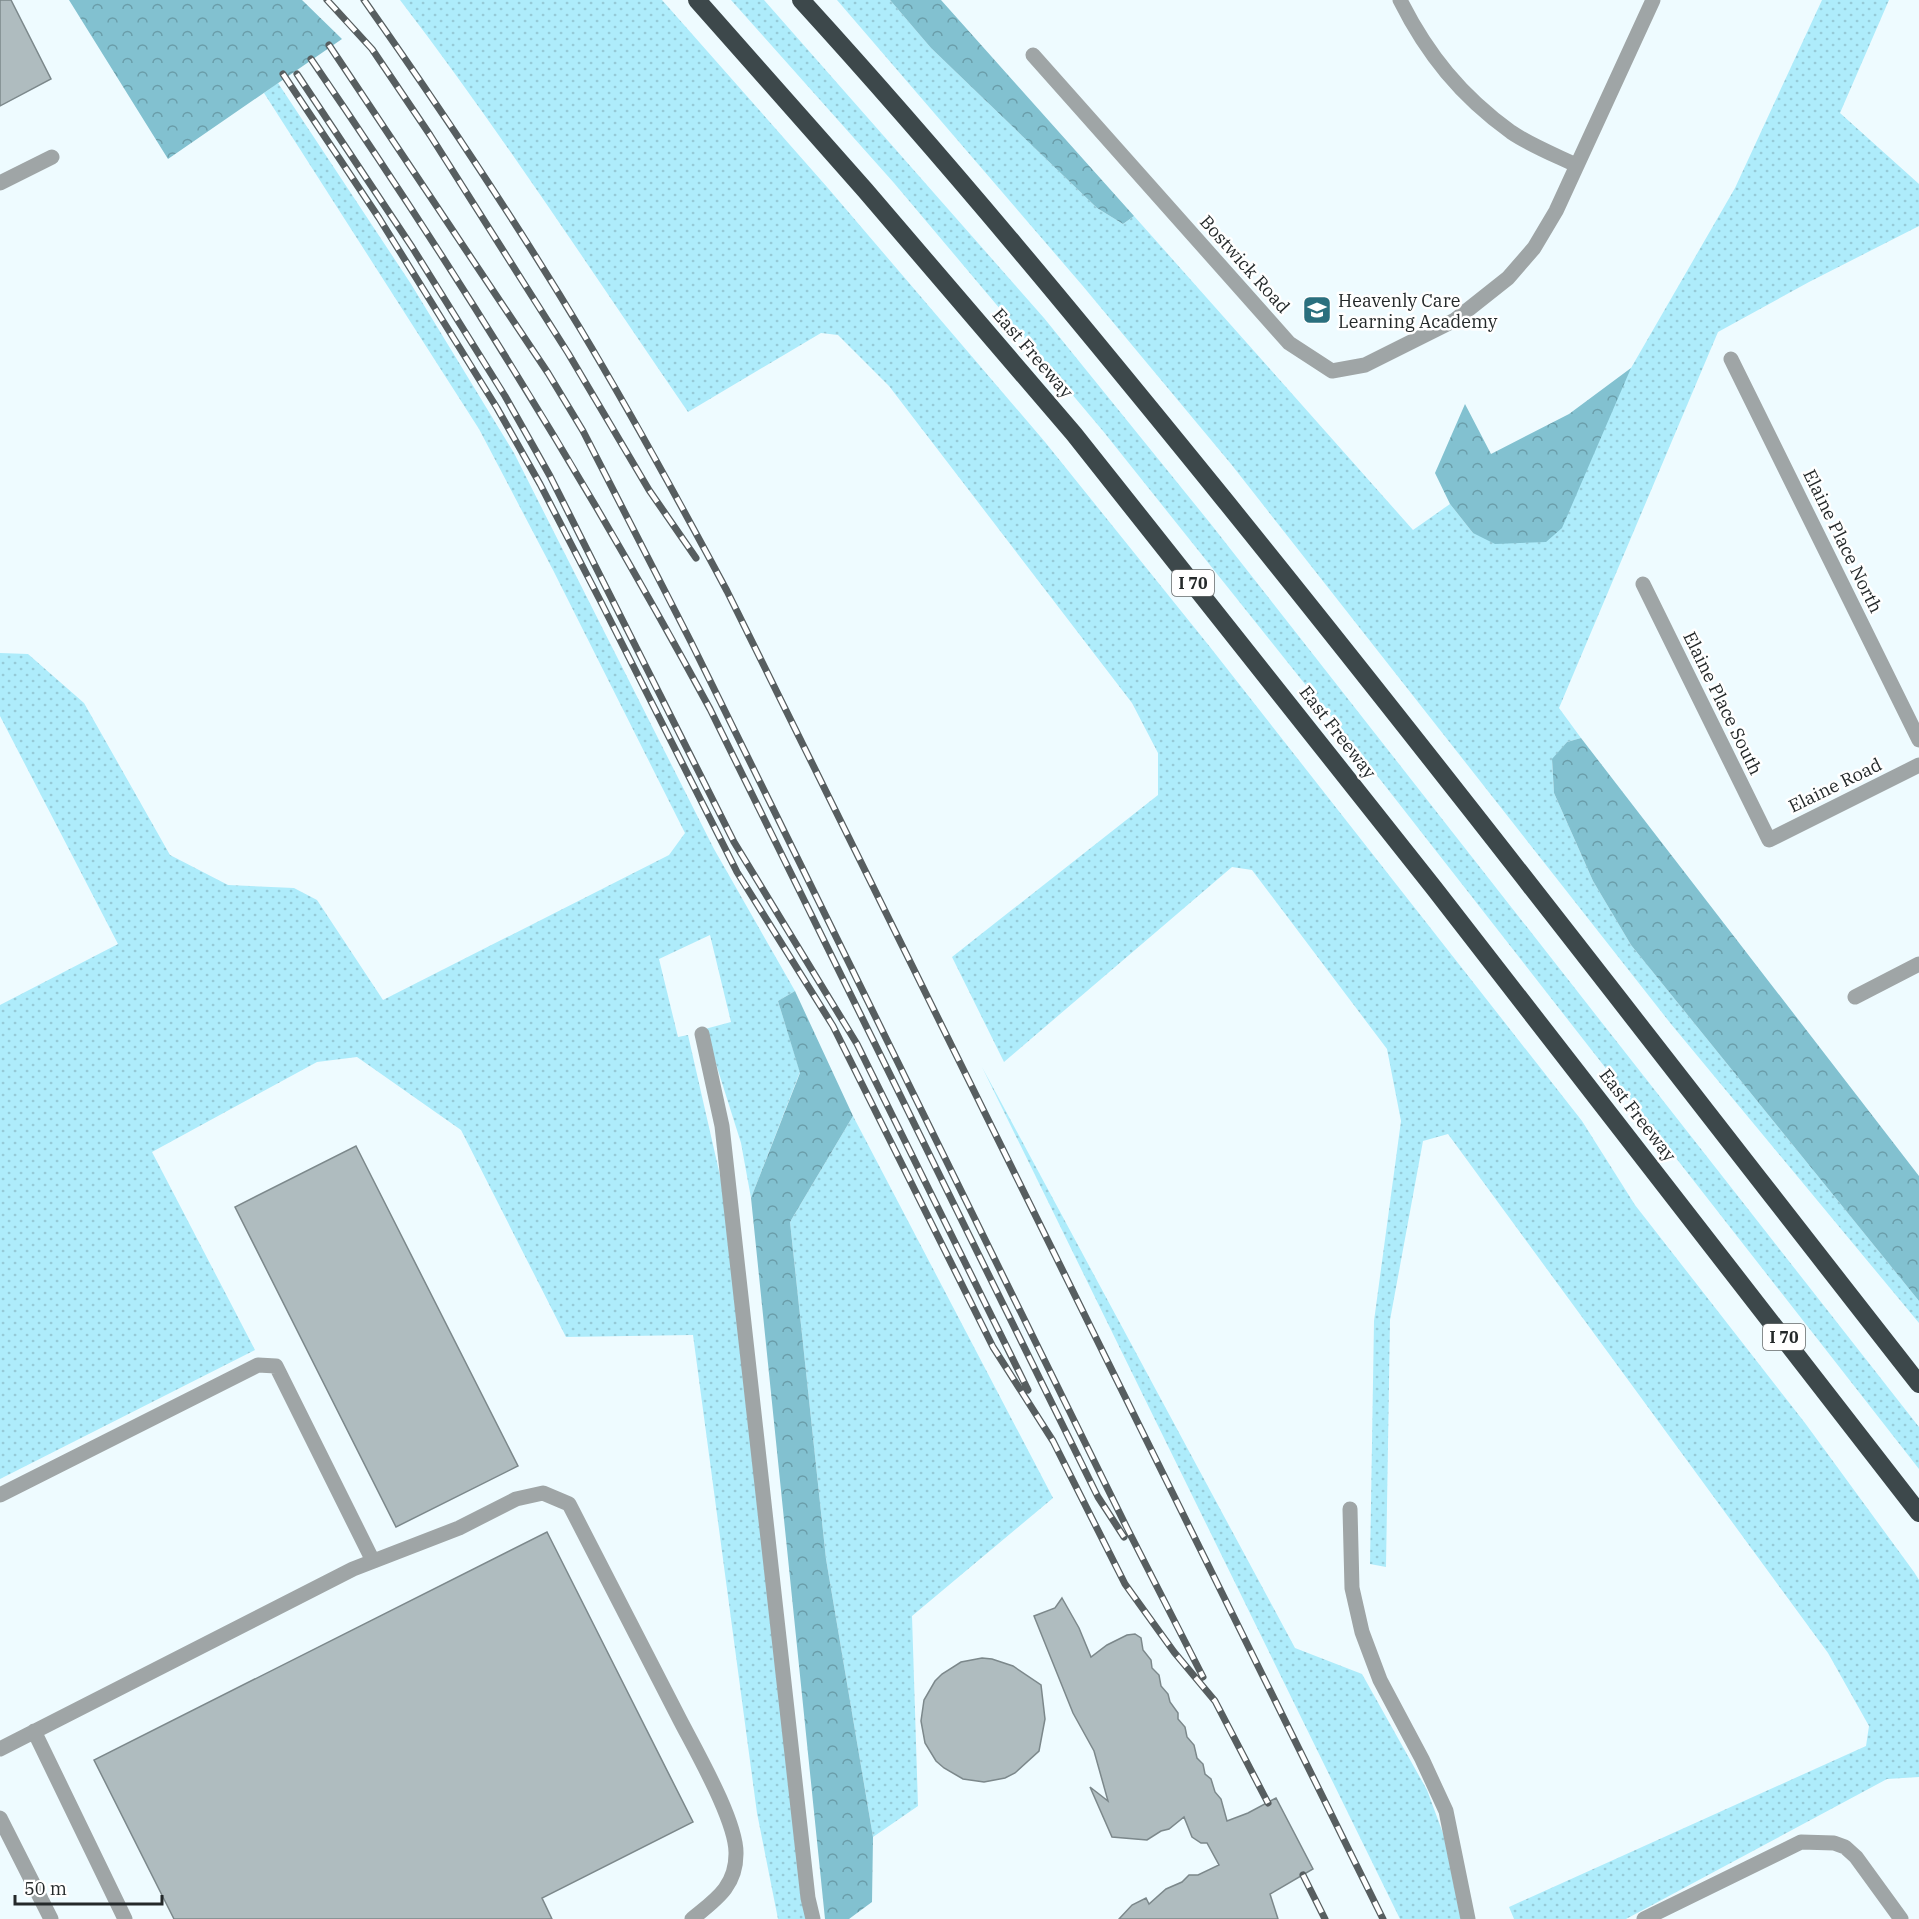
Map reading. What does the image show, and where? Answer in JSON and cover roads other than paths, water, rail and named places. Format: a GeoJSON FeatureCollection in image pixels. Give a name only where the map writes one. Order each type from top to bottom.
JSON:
{"type":"FeatureCollection","features":[{"type":"Feature","properties":{"kind":"highway","name":"East Freeway"},"geometry":{"type":"LineString","coordinates":[[698,0],[865,190],[1074,434],[1434,888],[1919,1513]]}},
{"type":"Feature","properties":{"kind":"highway"},"geometry":{"type":"LineString","coordinates":[[801,0],[984,208],[1116,366],[1446,777],[1919,1384]]}},
{"type":"Feature","properties":{"kind":"highway"},"geometry":{"type":"LineString","coordinates":[[1767,1190],[1919,1368]]}},
{"type":"Feature","properties":{"kind":"highway"},"geometry":{"type":"LineString","coordinates":[[1902,1491],[1919,1525]]}},
{"type":"Feature","properties":{"kind":"street"},"geometry":{"type":"LineString","coordinates":[[1400,0],[1416,32],[1442,69],[1475,103],[1513,133],[1576,165]]}},
{"type":"Feature","properties":{"kind":"street","name":"Bostwick Road"},"geometry":{"type":"LineString","coordinates":[[1033,55],[1289,343],[1332,371],[1365,365],[1455,320],[1508,278],[1534,248],[1556,211],[1653,0]]}},
{"type":"Feature","properties":{"kind":"street"},"geometry":{"type":"LineString","coordinates":[[0,183],[52,157]]}},
{"type":"Feature","properties":{"kind":"street","name":"Elaine Place North"},"geometry":{"type":"LineString","coordinates":[[1731,359],[1919,740]]}},
{"type":"Feature","properties":{"kind":"street","name":"Elaine Place South"},"geometry":{"type":"LineString","coordinates":[[1643,584],[1769,840]]}},
{"type":"Feature","properties":{"kind":"street","name":"Elaine Road"},"geometry":{"type":"LineString","coordinates":[[1769,840],[1919,765]]}},
{"type":"Feature","properties":{"kind":"street"},"geometry":{"type":"LineString","coordinates":[[1855,997],[1919,964]]}},
{"type":"Feature","properties":{"kind":"street"},"geometry":{"type":"LineString","coordinates":[[702,1034],[722,1126],[808,1898],[813,1919]]}},
{"type":"Feature","properties":{"kind":"street"},"geometry":{"type":"LineString","coordinates":[[0,1495],[258,1365],[276,1366],[373,1561]]}},
{"type":"Feature","properties":{"kind":"street"},"geometry":{"type":"LineString","coordinates":[[0,1749],[353,1569],[459,1528],[516,1499],[543,1493],[569,1504],[704,1766],[728,1818],[736,1853],[733,1878],[717,1899],[692,1919]]}},
{"type":"Feature","properties":{"kind":"street"},"geometry":{"type":"LineString","coordinates":[[1350,1509],[1352,1588],[1362,1632],[1380,1680],[1422,1759],[1446,1811],[1468,1919]]}},
{"type":"Feature","properties":{"kind":"street"},"geometry":{"type":"LineString","coordinates":[[34,1731],[125,1919]]}},
{"type":"Feature","properties":{"kind":"street"},"geometry":{"type":"LineString","coordinates":[[0,1818],[51,1919]]}},
{"type":"Feature","properties":{"kind":"street"},"geometry":{"type":"LineString","coordinates":[[1644,1919],[1801,1842],[1834,1843],[1845,1847],[1856,1857],[1902,1919]]}},
{"type":"Feature","properties":{"kind":"railway"},"geometry":{"type":"LineString","coordinates":[[327,0],[372,49],[430,135],[568,353],[649,490],[696,558]]}},
{"type":"Feature","properties":{"kind":"railway"},"geometry":{"type":"LineString","coordinates":[[364,0],[476,163],[555,288],[674,492],[727,591],[1383,1919]]}},
{"type":"Feature","properties":{"kind":"railway"},"geometry":{"type":"LineString","coordinates":[[329,45],[548,373],[583,431],[691,642],[1127,1528],[1203,1677]]}},
{"type":"Feature","properties":{"kind":"railway"},"geometry":{"type":"LineString","coordinates":[[311,59],[469,298],[569,460],[664,625],[710,709],[1098,1497],[1124,1537]]}},
{"type":"Feature","properties":{"kind":"railway"},"geometry":{"type":"LineString","coordinates":[[283,74],[379,218],[497,408],[540,484],[737,872],[833,1026],[993,1347],[1053,1441],[1125,1584],[1174,1652],[1215,1701],[1268,1803]]}},
{"type":"Feature","properties":{"kind":"railway"},"geometry":{"type":"LineString","coordinates":[[297,74],[412,247],[505,396],[550,476],[734,842],[857,1044],[1028,1390]]}},
{"type":"Feature","properties":{"kind":"railway"},"geometry":{"type":"LineString","coordinates":[[1303,1875],[1325,1919]]}},
{"type":"Feature","properties":{"kind":"place","name":"Heavenly Care Learning Academy"},"geometry":{"type":"Point","coordinates":[1317,310]}}]}
